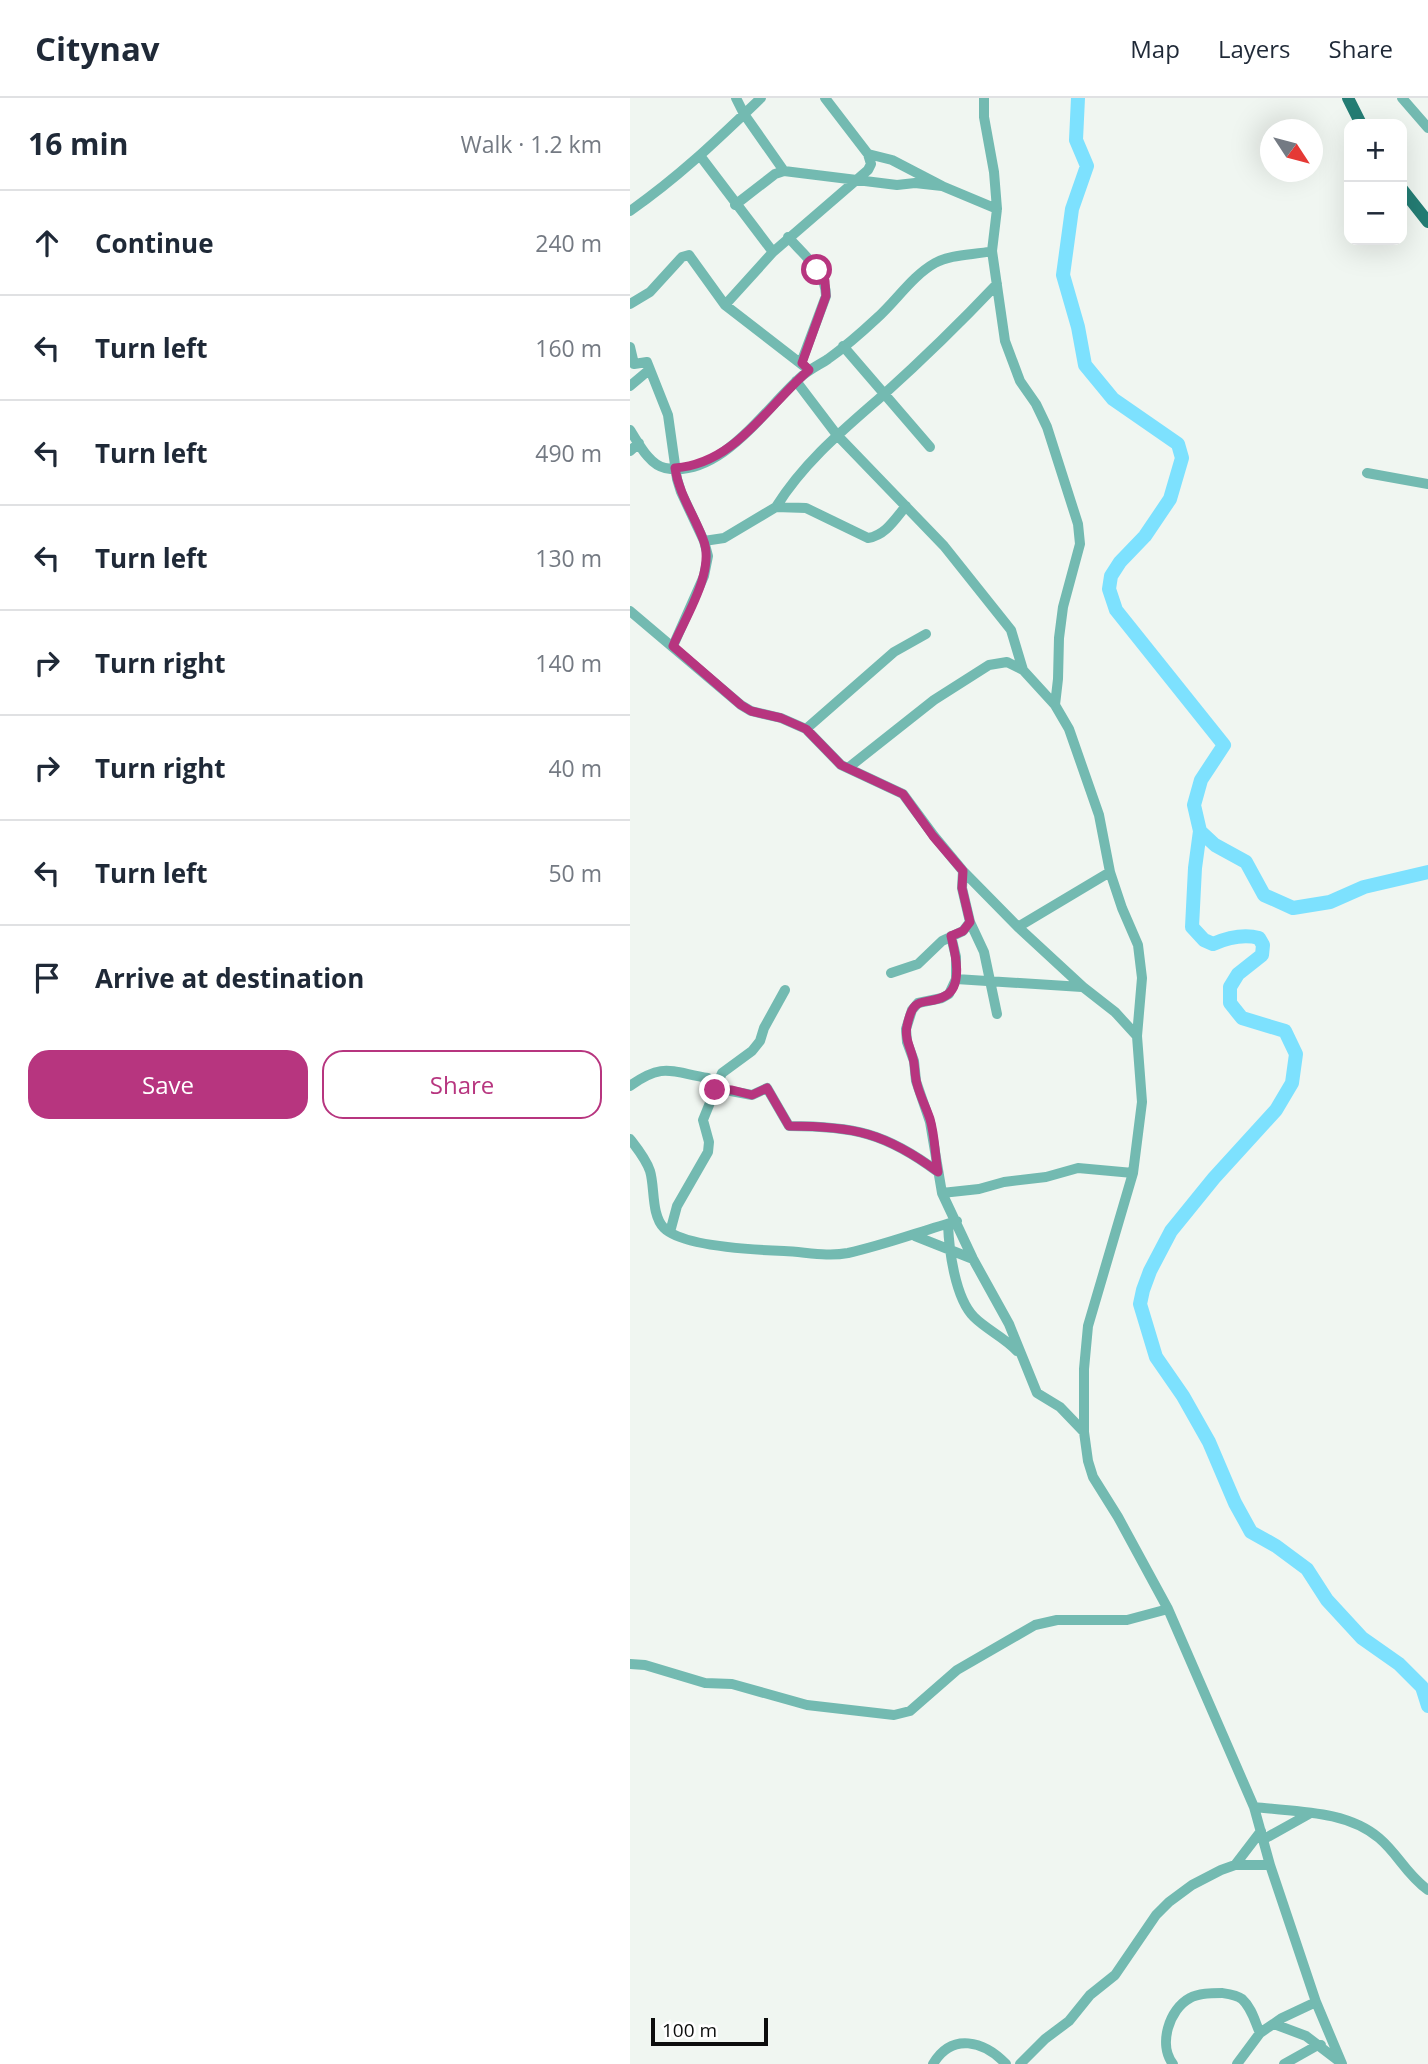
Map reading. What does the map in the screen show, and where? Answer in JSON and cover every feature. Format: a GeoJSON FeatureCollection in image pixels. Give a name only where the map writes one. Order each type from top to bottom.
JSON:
{"type":"FeatureCollection","features":[{"type":"Feature","properties":{"kind":"main road"},"geometry":{"type":"LineString","coordinates":[[1348,98],[1358,119]]}},
{"type":"Feature","properties":{"kind":"main road"},"geometry":{"type":"LineString","coordinates":[[1407,195],[1428,222]]}},
{"type":"Feature","properties":{"kind":"street"},"geometry":{"type":"LineString","coordinates":[[736,98],[744,114],[784,171]]}},
{"type":"Feature","properties":{"kind":"street"},"geometry":{"type":"LineString","coordinates":[[630,211],[669,184],[701,157],[761,98]]}},
{"type":"Feature","properties":{"kind":"street"},"geometry":{"type":"LineString","coordinates":[[725,304],[788,237],[868,170],[871,164],[868,154],[825,98]]}},
{"type":"Feature","properties":{"kind":"street"},"geometry":{"type":"LineString","coordinates":[[984,98],[984,117],[993,162],[997,209],[992,251],[1008,352],[1020,382],[1036,404],[1046,428],[1078,524],[1080,544],[1063,607],[1055,705]]}},
{"type":"Feature","properties":{"kind":"street"},"geometry":{"type":"LineString","coordinates":[[1402,98],[1428,128]]}},
{"type":"Feature","properties":{"kind":"street"},"geometry":{"type":"LineString","coordinates":[[868,154],[908,167],[942,187],[997,209]]}},
{"type":"Feature","properties":{"kind":"street"},"geometry":{"type":"LineString","coordinates":[[701,157],[773,252]]}},
{"type":"Feature","properties":{"kind":"street"},"geometry":{"type":"LineString","coordinates":[[735,205],[775,174],[784,171],[897,185],[915,183],[942,187]]}},
{"type":"Feature","properties":{"kind":"street"},"geometry":{"type":"LineString","coordinates":[[975,200],[994,228]]}},
{"type":"Feature","properties":{"kind":"street"},"geometry":{"type":"LineString","coordinates":[[630,430],[652,460],[661,467],[702,464],[738,441],[796,381],[805,367],[826,296],[826,287],[817,270],[788,237]]}},
{"type":"Feature","properties":{"kind":"street"},"geometry":{"type":"LineString","coordinates":[[805,367],[844,346],[878,317],[917,276],[935,263],[992,251]]}},
{"type":"Feature","properties":{"kind":"street"},"geometry":{"type":"LineString","coordinates":[[630,304],[650,292],[686,255],[691,257],[725,304],[805,367]]}},
{"type":"Feature","properties":{"kind":"street"},"geometry":{"type":"LineString","coordinates":[[704,541],[724,538],[776,507],[803,468],[997,284]]}},
{"type":"Feature","properties":{"kind":"street"},"geometry":{"type":"LineString","coordinates":[[844,346],[930,447]]}},
{"type":"Feature","properties":{"kind":"street"},"geometry":{"type":"LineString","coordinates":[[630,347],[632,362],[647,362],[668,415],[681,492],[704,541],[707,566],[673,646]]}},
{"type":"Feature","properties":{"kind":"street"},"geometry":{"type":"LineString","coordinates":[[630,386],[649,369]]}},
{"type":"Feature","properties":{"kind":"street"},"geometry":{"type":"LineString","coordinates":[[796,381],[837,435],[934,533],[1010,631],[1023,670]]}},
{"type":"Feature","properties":{"kind":"street"},"geometry":{"type":"LineString","coordinates":[[630,451],[639,443]]}},
{"type":"Feature","properties":{"kind":"street"},"geometry":{"type":"LineString","coordinates":[[1367,473],[1428,484]]}},
{"type":"Feature","properties":{"kind":"street"},"geometry":{"type":"LineString","coordinates":[[776,507],[806,508],[868,538],[884,532],[906,506]]}},
{"type":"Feature","properties":{"kind":"street"},"geometry":{"type":"LineString","coordinates":[[630,611],[741,705],[751,711],[781,718],[806,729],[832,757],[848,768],[903,794],[933,836],[963,871],[1018,927],[1083,987],[1115,1012],[1137,1036]]}},
{"type":"Feature","properties":{"kind":"street"},"geometry":{"type":"LineString","coordinates":[[806,729],[894,652],[926,635]]}},
{"type":"Feature","properties":{"kind":"street"},"geometry":{"type":"LineString","coordinates":[[848,768],[934,699],[989,665],[1007,662],[1023,670],[1055,705],[1069,729],[1088,778],[1099,814],[1110,872],[1138,945],[1142,978],[1137,1036],[1142,1102],[1133,1173],[1088,1326],[1084,1369],[1084,1432],[1093,1477],[1168,1609],[1254,1807],[1270,1865],[1316,2002],[1342,2064]]}},
{"type":"Feature","properties":{"kind":"street"},"geometry":{"type":"LineString","coordinates":[[963,871],[962,888],[970,922],[984,953],[997,1014]]}},
{"type":"Feature","properties":{"kind":"street"},"geometry":{"type":"LineString","coordinates":[[1018,927],[1110,872]]}},
{"type":"Feature","properties":{"kind":"street"},"geometry":{"type":"LineString","coordinates":[[891,973],[918,964],[942,941],[963,931],[970,922]]}},
{"type":"Feature","properties":{"kind":"street"},"geometry":{"type":"LineString","coordinates":[[951,936],[956,957],[956,979],[949,994],[918,1003],[912,1010],[906,1028],[916,1081],[930,1122],[942,1193],[952,1222],[1009,1324],[1037,1393],[1060,1407],[1084,1432]]}},
{"type":"Feature","properties":{"kind":"street"},"geometry":{"type":"LineString","coordinates":[[956,979],[1083,987]]}},
{"type":"Feature","properties":{"kind":"street"},"geometry":{"type":"LineString","coordinates":[[670,1232],[677,1206],[708,1152],[709,1142],[704,1120],[722,1073],[752,1051],[760,1041],[764,1028],[785,990]]}},
{"type":"Feature","properties":{"kind":"street"},"geometry":{"type":"LineString","coordinates":[[630,1086],[657,1070],[666,1069],[708,1078],[715,1088],[752,1095],[767,1088],[789,1126],[852,1129],[902,1147],[938,1172]]}},
{"type":"Feature","properties":{"kind":"street"},"geometry":{"type":"LineString","coordinates":[[630,1139],[649,1168],[658,1219],[664,1227],[670,1232],[729,1248],[822,1255],[846,1253],[914,1236],[952,1222]]}},
{"type":"Feature","properties":{"kind":"street"},"geometry":{"type":"LineString","coordinates":[[942,1193],[1046,1177],[1078,1168],[1133,1173]]}},
{"type":"Feature","properties":{"kind":"street"},"geometry":{"type":"LineString","coordinates":[[952,1222],[949,1248],[964,1303],[973,1316],[1007,1340],[1021,1356]]}},
{"type":"Feature","properties":{"kind":"street"},"geometry":{"type":"LineString","coordinates":[[914,1236],[973,1259]]}},
{"type":"Feature","properties":{"kind":"street"},"geometry":{"type":"LineString","coordinates":[[630,1664],[653,1667],[705,1684],[732,1684],[807,1705],[894,1715],[910,1711],[957,1670],[1035,1625],[1057,1620],[1127,1620],[1168,1609]]}},
{"type":"Feature","properties":{"kind":"street"},"geometry":{"type":"LineString","coordinates":[[1254,1807],[1332,1817],[1363,1826],[1381,1839],[1409,1874],[1428,1890]]}},
{"type":"Feature","properties":{"kind":"street"},"geometry":{"type":"LineString","coordinates":[[1235,1866],[1263,1835],[1310,1814]]}},
{"type":"Feature","properties":{"kind":"street"},"geometry":{"type":"LineString","coordinates":[[1020,2064],[1045,2039],[1065,2025],[1085,2001],[1115,1975],[1163,1908],[1186,1889],[1208,1876],[1235,1866],[1270,1865]]}},
{"type":"Feature","properties":{"kind":"street"},"geometry":{"type":"LineString","coordinates":[[1173,2064],[1166,2047],[1168,2027],[1173,2015],[1189,1998],[1217,1993],[1240,1997],[1248,2005],[1260,2033]]}},
{"type":"Feature","properties":{"kind":"street"},"geometry":{"type":"LineString","coordinates":[[1237,2064],[1260,2033],[1316,2002]]}},
{"type":"Feature","properties":{"kind":"street"},"geometry":{"type":"LineString","coordinates":[[1274,2024],[1306,2036],[1342,2064]]}},
{"type":"Feature","properties":{"kind":"street"},"geometry":{"type":"LineString","coordinates":[[933,2064],[938,2055],[950,2046],[965,2043],[992,2051],[1006,2064]]}},
{"type":"Feature","properties":{"kind":"street"},"geometry":{"type":"LineString","coordinates":[[1284,2064],[1318,2045],[1336,2048]]}},
{"type":"Feature","properties":{"kind":"waterway"},"geometry":{"type":"LineString","coordinates":[[1078,98],[1076,140],[1087,166],[1072,209],[1063,275],[1078,327],[1085,365],[1113,399],[1178,444],[1182,458],[1170,499],[1145,536],[1120,562],[1111,576],[1109,589],[1116,610],[1224,745],[1201,780],[1194,805],[1200,831],[1215,845],[1246,862],[1264,895],[1293,908],[1330,902],[1364,887],[1428,872]]}},
{"type":"Feature","properties":{"kind":"waterway"},"geometry":{"type":"LineString","coordinates":[[1200,831],[1192,927],[1204,940],[1213,944],[1236,937],[1259,938],[1263,945],[1262,955],[1238,974],[1230,987],[1230,1003],[1242,1018],[1285,1031],[1296,1054],[1292,1083],[1276,1110],[1214,1178],[1171,1231],[1150,1271],[1140,1304],[1156,1357],[1183,1396],[1209,1442],[1235,1503],[1251,1532],[1276,1546],[1307,1569],[1327,1600],[1362,1638],[1399,1664],[1422,1687],[1428,1706]]}},
{"type":"Feature","properties":{"kind":"route"},"geometry":{"type":"LineString","coordinates":[[715,1090],[732,1090],[752,1095],[767,1088],[789,1126],[852,1129],[875,1136],[902,1147],[938,1172],[930,1122],[916,1081],[906,1028],[912,1010],[918,1003],[949,994],[956,979],[956,957],[951,936],[963,931],[970,922],[962,888],[963,871],[933,836],[903,794],[841,765],[806,729],[781,718],[751,711],[741,705],[673,646],[704,576],[708,556],[704,541],[681,492],[675,468],[702,464],[721,454],[738,441],[809,370],[802,363],[826,296],[825,281],[817,270]]}}]}
